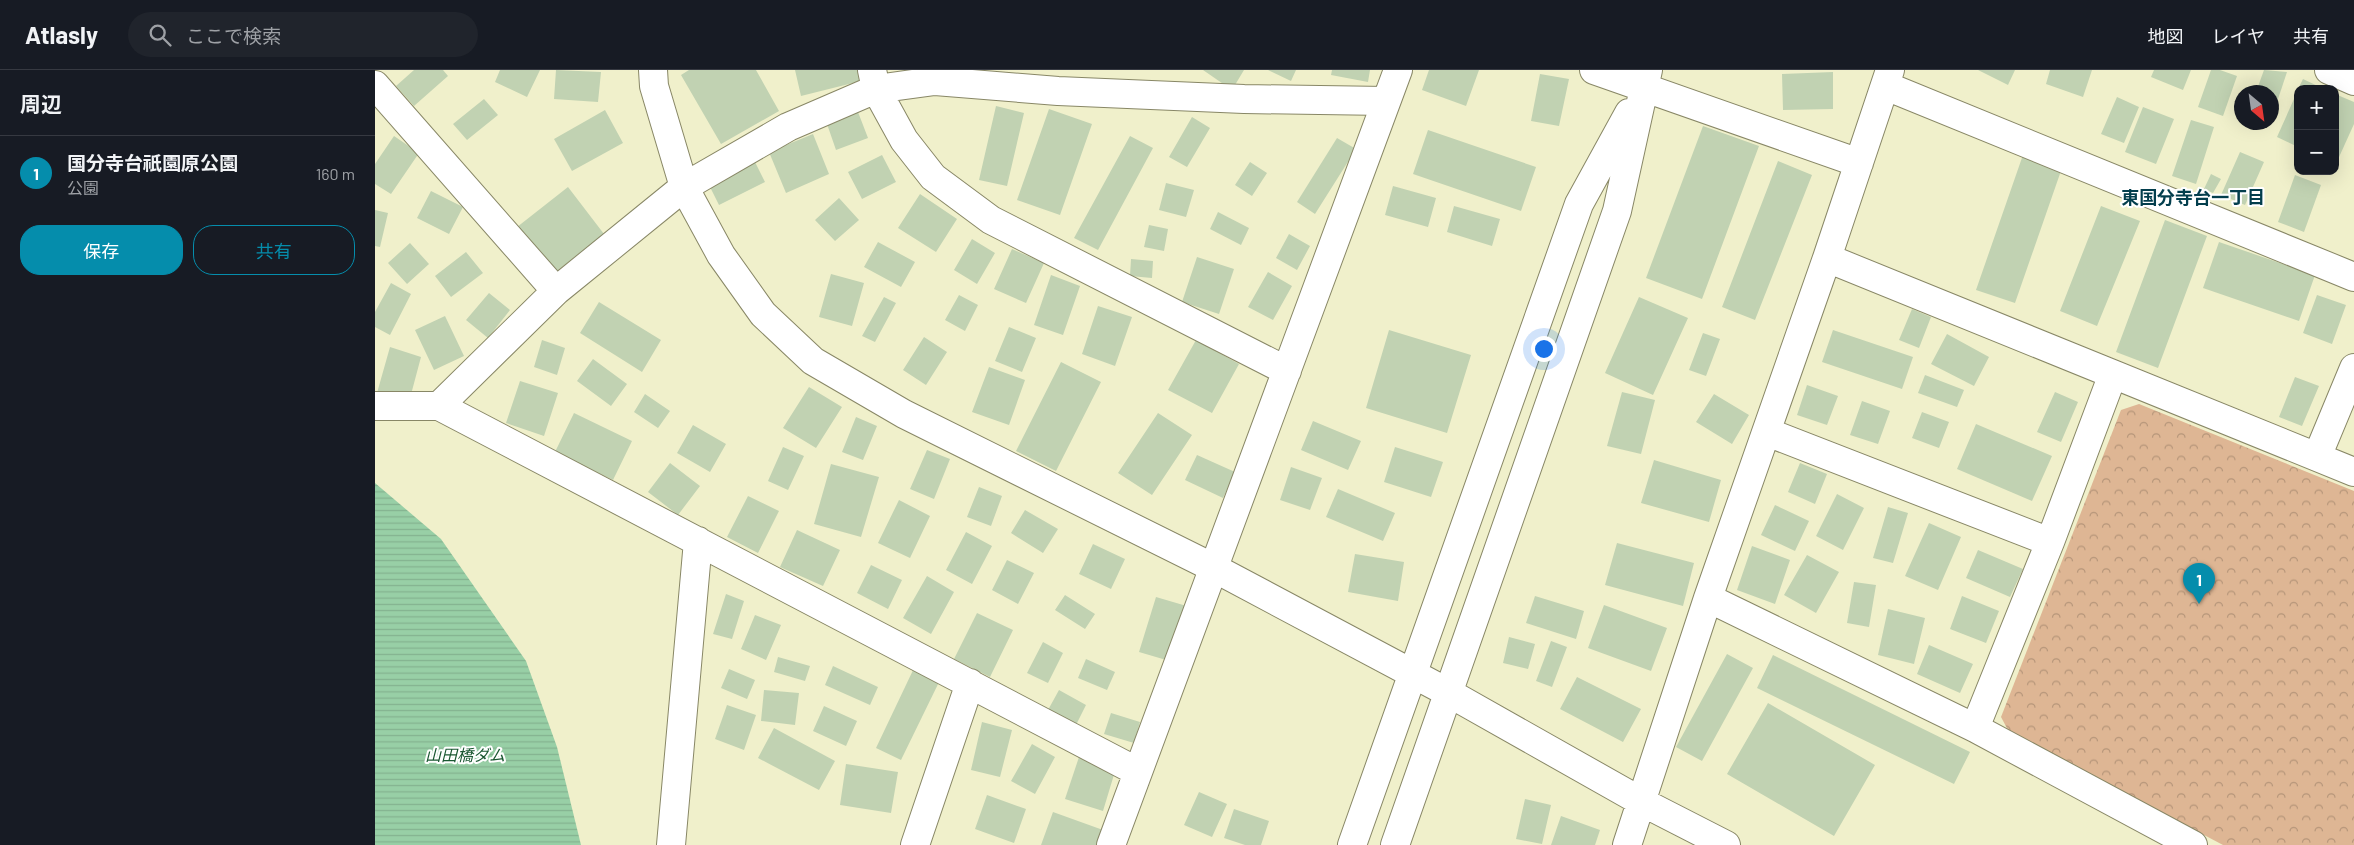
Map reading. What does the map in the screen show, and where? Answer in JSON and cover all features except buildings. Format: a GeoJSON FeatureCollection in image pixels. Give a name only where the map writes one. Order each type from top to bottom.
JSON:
{"type":"FeatureCollection","features":[{"type":"Feature","properties":{"kind":"street"},"geometry":{"type":"LineString","coordinates":[[653,70],[654,86],[684,188],[721,255],[763,314],[813,361],[904,414],[1214,568],[1449,693],[1642,802],[1726,845]]}},
{"type":"Feature","properties":{"kind":"street"},"geometry":{"type":"LineString","coordinates":[[1111,845],[1398,70]]}},
{"type":"Feature","properties":{"kind":"street"},"geometry":{"type":"LineString","coordinates":[[1594,70],[1645,79],[1859,163]]}},
{"type":"Feature","properties":{"kind":"street"},"geometry":{"type":"LineString","coordinates":[[2329,70],[2354,81]]}},
{"type":"Feature","properties":{"kind":"street"},"geometry":{"type":"LineString","coordinates":[[1627,845],[1707,598],[1767,432],[1888,78],[2354,277]]}},
{"type":"Feature","properties":{"kind":"street"},"geometry":{"type":"LineString","coordinates":[[1352,845],[1579,204],[1645,79]]}},
{"type":"Feature","properties":{"kind":"street"},"geometry":{"type":"LineString","coordinates":[[1395,845],[1617,211],[1645,79]]}},
{"type":"Feature","properties":{"kind":"street"},"geometry":{"type":"LineString","coordinates":[[874,80],[904,140],[933,177],[991,220],[1287,371]]}},
{"type":"Feature","properties":{"kind":"street"},"geometry":{"type":"LineString","coordinates":[[439,406],[556,291],[684,188],[874,80],[935,81],[1058,91],[1244,99],[1386,101]]}},
{"type":"Feature","properties":{"kind":"street"},"geometry":{"type":"LineString","coordinates":[[375,85],[556,291]]}},
{"type":"Feature","properties":{"kind":"street"},"geometry":{"type":"LineString","coordinates":[[1827,258],[2354,472]]}},
{"type":"Feature","properties":{"kind":"street"},"geometry":{"type":"LineString","coordinates":[[2317,457],[2354,368]]}},
{"type":"Feature","properties":{"kind":"street"},"geometry":{"type":"LineString","coordinates":[[1975,728],[2050,542],[2113,374]]}},
{"type":"Feature","properties":{"kind":"street"},"geometry":{"type":"LineString","coordinates":[[375,406],[439,406],[1139,772]]}},
{"type":"Feature","properties":{"kind":"street"},"geometry":{"type":"LineString","coordinates":[[1767,432],[2050,542]]}},
{"type":"Feature","properties":{"kind":"street"},"geometry":{"type":"LineString","coordinates":[[671,845],[698,541]]}},
{"type":"Feature","properties":{"kind":"street"},"geometry":{"type":"LineString","coordinates":[[1707,598],[1975,728],[2193,845]]}},
{"type":"Feature","properties":{"kind":"street"},"geometry":{"type":"LineString","coordinates":[[915,845],[970,682]]}},
{"type":"Feature","properties":{"kind":"green space"},"geometry":{"type":"Polygon","coordinates":[[[2139,404],[2354,491],[2354,845],[2223,845],[2009,732],[2001,717],[2121,410],[2139,404]]]}},
{"type":"Feature","properties":{"kind":"water","name":"山田橋ダム"},"geometry":{"type":"Polygon","coordinates":[[[375,483],[441,539],[526,661],[557,747],[581,845],[375,845],[375,483]]]}},
{"type":"Feature","properties":{"kind":"place","name":"国分寺台祇園原公園"},"geometry":{"type":"Point","coordinates":[2199,604]}},
{"type":"Feature","properties":{"kind":"district","name":"東国分寺台一丁目"},"geometry":{"type":"Point","coordinates":[2193,198]}}]}
